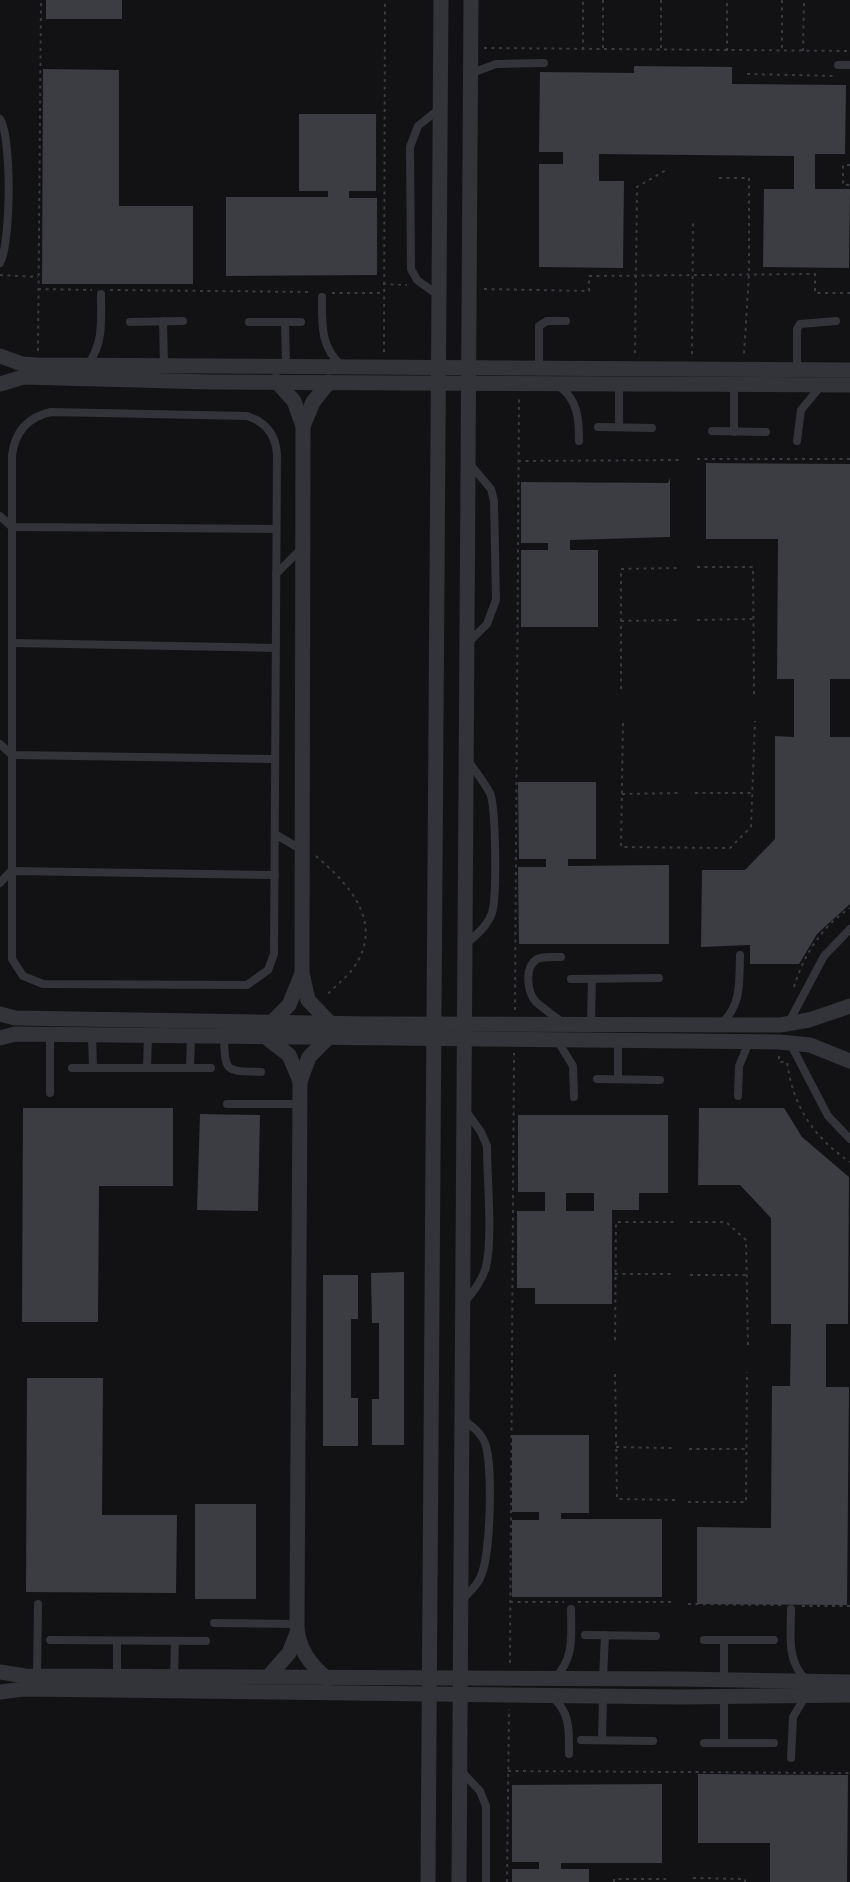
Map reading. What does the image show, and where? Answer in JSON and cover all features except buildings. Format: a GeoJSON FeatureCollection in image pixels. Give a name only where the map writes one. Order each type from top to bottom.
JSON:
{"type":"FeatureCollection","features":[{"type":"Feature","properties":{"kind":"street"},"geometry":{"type":"LineString","coordinates":[[428,1882],[441,0]]}},
{"type":"Feature","properties":{"kind":"street"},"geometry":{"type":"LineString","coordinates":[[459,1882],[471,0]]}},
{"type":"Feature","properties":{"kind":"street"},"geometry":{"type":"LineString","coordinates":[[0,356],[22,364],[384,367],[439,375]]}},
{"type":"Feature","properties":{"kind":"street"},"geometry":{"type":"LineString","coordinates":[[0,384],[23,377],[329,382],[468,375],[540,368],[850,370]]}},
{"type":"Feature","properties":{"kind":"street"},"geometry":{"type":"LineString","coordinates":[[468,375],[519,383],[555,384],[850,385]]}},
{"type":"Feature","properties":{"kind":"street"},"geometry":{"type":"LineString","coordinates":[[276,381],[294,401],[303,426],[302,973],[304,992],[328,1029]]}},
{"type":"Feature","properties":{"kind":"street"},"geometry":{"type":"LineString","coordinates":[[303,426],[313,402],[329,382]]}},
{"type":"Feature","properties":{"kind":"street"},"geometry":{"type":"LineString","coordinates":[[273,1021],[289,1005],[302,973]]}},
{"type":"Feature","properties":{"kind":"street"},"geometry":{"type":"LineString","coordinates":[[434,1030],[465,1022],[787,1024],[819,1017],[850,1006]]}},
{"type":"Feature","properties":{"kind":"street"},"geometry":{"type":"LineString","coordinates":[[0,1014],[15,1018],[273,1021],[328,1029],[434,1030],[465,1038],[784,1042],[830,1051],[850,1061]]}},
{"type":"Feature","properties":{"kind":"street"},"geometry":{"type":"LineString","coordinates":[[0,1038],[15,1034],[50,1034],[267,1038],[328,1029]]}},
{"type":"Feature","properties":{"kind":"street"},"geometry":{"type":"LineString","coordinates":[[268,1677],[289,1653],[297,1629],[300,1081],[309,1056],[328,1029]]}},
{"type":"Feature","properties":{"kind":"street"},"geometry":{"type":"LineString","coordinates":[[267,1038],[289,1055],[300,1081]]}},
{"type":"Feature","properties":{"kind":"street"},"geometry":{"type":"LineString","coordinates":[[297,1629],[310,1663],[327,1679]]}},
{"type":"Feature","properties":{"kind":"street"},"geometry":{"type":"LineString","coordinates":[[0,1672],[37,1676],[117,1675],[327,1679],[461,1677],[548,1695],[603,1696],[724,1697],[850,1682]]}},
{"type":"Feature","properties":{"kind":"street"},"geometry":{"type":"LineString","coordinates":[[0,1692],[24,1689],[461,1693],[553,1678],[603,1678],[724,1679],[850,1695]]}},
{"type":"Feature","properties":{"kind":"lane"},"geometry":{"type":"LineString","coordinates":[[470,74],[496,64],[544,63]]}},
{"type":"Feature","properties":{"kind":"lane"},"geometry":{"type":"LineString","coordinates":[[838,65],[850,65]]}},
{"type":"Feature","properties":{"kind":"lane"},"geometry":{"type":"LineString","coordinates":[[439,296],[424,285],[411,269],[409,257],[410,147],[418,126],[441,108]]}},
{"type":"Feature","properties":{"kind":"lane"},"geometry":{"type":"LineString","coordinates":[[0,119],[7,135],[7,245],[0,263]]}},
{"type":"Feature","properties":{"kind":"lane"},"geometry":{"type":"LineString","coordinates":[[87,364],[96,351],[100,338],[99,292]]}},
{"type":"Feature","properties":{"kind":"lane"},"geometry":{"type":"LineString","coordinates":[[323,295],[324,341],[332,356],[343,367]]}},
{"type":"Feature","properties":{"kind":"lane"},"geometry":{"type":"LineString","coordinates":[[164,321],[164,365]]}},
{"type":"Feature","properties":{"kind":"lane"},"geometry":{"type":"LineString","coordinates":[[130,322],[183,321]]}},
{"type":"Feature","properties":{"kind":"lane"},"geometry":{"type":"LineString","coordinates":[[540,368],[539,326],[547,321],[566,321]]}},
{"type":"Feature","properties":{"kind":"lane"},"geometry":{"type":"LineString","coordinates":[[797,369],[797,329],[800,324],[836,321]]}},
{"type":"Feature","properties":{"kind":"lane"},"geometry":{"type":"LineString","coordinates":[[249,322],[301,322]]}},
{"type":"Feature","properties":{"kind":"lane"},"geometry":{"type":"LineString","coordinates":[[285,322],[286,366]]}},
{"type":"Feature","properties":{"kind":"lane"},"geometry":{"type":"LineString","coordinates":[[555,384],[568,393],[576,406],[579,441]]}},
{"type":"Feature","properties":{"kind":"lane"},"geometry":{"type":"LineString","coordinates":[[619,384],[619,427]]}},
{"type":"Feature","properties":{"kind":"lane"},"geometry":{"type":"LineString","coordinates":[[734,384],[734,432]]}},
{"type":"Feature","properties":{"kind":"lane"},"geometry":{"type":"LineString","coordinates":[[797,441],[801,411],[810,396],[823,385]]}},
{"type":"Feature","properties":{"kind":"lane"},"geometry":{"type":"LineString","coordinates":[[51,412],[239,415],[254,418],[267,428],[276,447],[276,529],[274,954],[267,970],[255,982],[238,987],[43,984],[23,976],[12,959],[12,455],[16,438],[33,418],[51,412]]}},
{"type":"Feature","properties":{"kind":"lane"},"geometry":{"type":"LineString","coordinates":[[598,427],[652,428]]}},
{"type":"Feature","properties":{"kind":"lane"},"geometry":{"type":"LineString","coordinates":[[712,431],[766,432]]}},
{"type":"Feature","properties":{"kind":"lane"},"geometry":{"type":"LineString","coordinates":[[467,644],[487,624],[496,600],[494,501],[491,489],[468,461]]}},
{"type":"Feature","properties":{"kind":"lane"},"geometry":{"type":"LineString","coordinates":[[0,516],[12,527],[276,529]]}},
{"type":"Feature","properties":{"kind":"lane"},"geometry":{"type":"LineString","coordinates":[[276,574],[303,547]]}},
{"type":"Feature","properties":{"kind":"lane"},"geometry":{"type":"LineString","coordinates":[[12,643],[276,648]]}},
{"type":"Feature","properties":{"kind":"lane"},"geometry":{"type":"LineString","coordinates":[[0,744],[12,755],[275,759]]}},
{"type":"Feature","properties":{"kind":"lane"},"geometry":{"type":"LineString","coordinates":[[466,945],[485,927],[493,911],[494,834],[493,803],[490,793],[467,759]]}},
{"type":"Feature","properties":{"kind":"lane"},"geometry":{"type":"LineString","coordinates":[[275,834],[302,847]]}},
{"type":"Feature","properties":{"kind":"lane"},"geometry":{"type":"LineString","coordinates":[[0,883],[11,871],[274,875]]}},
{"type":"Feature","properties":{"kind":"lane"},"geometry":{"type":"LineString","coordinates":[[787,1024],[824,957],[850,929]]}},
{"type":"Feature","properties":{"kind":"lane"},"geometry":{"type":"LineString","coordinates":[[720,1025],[732,1011],[739,994],[740,955]]}},
{"type":"Feature","properties":{"kind":"lane"},"geometry":{"type":"LineString","coordinates":[[561,957],[541,958],[533,962],[530,969],[529,986],[536,1002],[563,1023]]}},
{"type":"Feature","properties":{"kind":"lane"},"geometry":{"type":"LineString","coordinates":[[571,979],[660,978]]}},
{"type":"Feature","properties":{"kind":"lane"},"geometry":{"type":"LineString","coordinates":[[591,1023],[592,979]]}},
{"type":"Feature","properties":{"kind":"lane"},"geometry":{"type":"LineString","coordinates":[[50,1034],[50,1092]]}},
{"type":"Feature","properties":{"kind":"lane"},"geometry":{"type":"LineString","coordinates":[[92,1035],[93,1068]]}},
{"type":"Feature","properties":{"kind":"lane"},"geometry":{"type":"LineString","coordinates":[[147,1068],[148,1036]]}},
{"type":"Feature","properties":{"kind":"lane"},"geometry":{"type":"LineString","coordinates":[[190,1068],[191,1037]]}},
{"type":"Feature","properties":{"kind":"lane"},"geometry":{"type":"LineString","coordinates":[[224,1038],[225,1063],[228,1069],[261,1072]]}},
{"type":"Feature","properties":{"kind":"lane"},"geometry":{"type":"LineString","coordinates":[[556,1038],[573,1066],[574,1097]]}},
{"type":"Feature","properties":{"kind":"lane"},"geometry":{"type":"LineString","coordinates":[[618,1039],[618,1079]]}},
{"type":"Feature","properties":{"kind":"lane"},"geometry":{"type":"LineString","coordinates":[[738,1096],[739,1066],[750,1041]]}},
{"type":"Feature","properties":{"kind":"lane"},"geometry":{"type":"LineString","coordinates":[[784,1042],[828,1116],[850,1139]]}},
{"type":"Feature","properties":{"kind":"lane"},"geometry":{"type":"LineString","coordinates":[[72,1068],[211,1068]]}},
{"type":"Feature","properties":{"kind":"lane"},"geometry":{"type":"LineString","coordinates":[[597,1079],[660,1080]]}},
{"type":"Feature","properties":{"kind":"lane"},"geometry":{"type":"LineString","coordinates":[[227,1104],[299,1104]]}},
{"type":"Feature","properties":{"kind":"lane"},"geometry":{"type":"LineString","coordinates":[[464,1304],[479,1284],[486,1267],[487,1247],[487,1146],[481,1132],[465,1110]]}},
{"type":"Feature","properties":{"kind":"lane"},"geometry":{"type":"LineString","coordinates":[[461,1601],[480,1579],[488,1554],[488,1461],[485,1443],[479,1433],[463,1419]]}},
{"type":"Feature","properties":{"kind":"lane"},"geometry":{"type":"LineString","coordinates":[[37,1676],[38,1604]]}},
{"type":"Feature","properties":{"kind":"lane"},"geometry":{"type":"LineString","coordinates":[[553,1678],[568,1658],[571,1610]]}},
{"type":"Feature","properties":{"kind":"lane"},"geometry":{"type":"LineString","coordinates":[[791,1610],[791,1652],[806,1688],[793,1717],[791,1758]]}},
{"type":"Feature","properties":{"kind":"lane"},"geometry":{"type":"LineString","coordinates":[[214,1623],[297,1629]]}},
{"type":"Feature","properties":{"kind":"lane"},"geometry":{"type":"LineString","coordinates":[[585,1635],[656,1636]]}},
{"type":"Feature","properties":{"kind":"lane"},"geometry":{"type":"LineString","coordinates":[[603,1678],[604,1635]]}},
{"type":"Feature","properties":{"kind":"lane"},"geometry":{"type":"LineString","coordinates":[[50,1640],[206,1641]]}},
{"type":"Feature","properties":{"kind":"lane"},"geometry":{"type":"LineString","coordinates":[[704,1640],[774,1640]]}},
{"type":"Feature","properties":{"kind":"lane"},"geometry":{"type":"LineString","coordinates":[[724,1640],[724,1679]]}},
{"type":"Feature","properties":{"kind":"lane"},"geometry":{"type":"LineString","coordinates":[[117,1641],[117,1675]]}},
{"type":"Feature","properties":{"kind":"lane"},"geometry":{"type":"LineString","coordinates":[[174,1676],[175,1641]]}},
{"type":"Feature","properties":{"kind":"lane"},"geometry":{"type":"LineString","coordinates":[[548,1695],[566,1713],[569,1726],[569,1754]]}},
{"type":"Feature","properties":{"kind":"lane"},"geometry":{"type":"LineString","coordinates":[[602,1740],[603,1696]]}},
{"type":"Feature","properties":{"kind":"lane"},"geometry":{"type":"LineString","coordinates":[[724,1697],[724,1743]]}},
{"type":"Feature","properties":{"kind":"lane"},"geometry":{"type":"LineString","coordinates":[[581,1740],[653,1741]]}},
{"type":"Feature","properties":{"kind":"lane"},"geometry":{"type":"LineString","coordinates":[[704,1743],[774,1743]]}},
{"type":"Feature","properties":{"kind":"lane"},"geometry":{"type":"LineString","coordinates":[[460,1770],[480,1791],[486,1806],[486,1882]]}},
{"type":"Feature","properties":{"kind":"path"},"geometry":{"type":"LineString","coordinates":[[37,364],[41,0]]}},
{"type":"Feature","properties":{"kind":"path"},"geometry":{"type":"LineString","coordinates":[[384,367],[385,0]]}},
{"type":"Feature","properties":{"kind":"path"},"geometry":{"type":"LineString","coordinates":[[583,0],[583,50]]}},
{"type":"Feature","properties":{"kind":"path"},"geometry":{"type":"LineString","coordinates":[[603,0],[603,50]]}},
{"type":"Feature","properties":{"kind":"path"},"geometry":{"type":"LineString","coordinates":[[661,0],[661,50]]}},
{"type":"Feature","properties":{"kind":"path"},"geometry":{"type":"LineString","coordinates":[[727,0],[727,51]]}},
{"type":"Feature","properties":{"kind":"path"},"geometry":{"type":"LineString","coordinates":[[782,0],[782,51]]}},
{"type":"Feature","properties":{"kind":"path"},"geometry":{"type":"LineString","coordinates":[[803,51],[804,0]]}},
{"type":"Feature","properties":{"kind":"path"},"geometry":{"type":"LineString","coordinates":[[471,48],[850,51]]}},
{"type":"Feature","properties":{"kind":"path"},"geometry":{"type":"LineString","coordinates":[[747,74],[838,76]]}},
{"type":"Feature","properties":{"kind":"path"},"geometry":{"type":"LineString","coordinates":[[850,165],[843,165],[843,185],[850,185]]}},
{"type":"Feature","properties":{"kind":"path"},"geometry":{"type":"LineString","coordinates":[[635,368],[638,276],[637,188],[668,169]]}},
{"type":"Feature","properties":{"kind":"path"},"geometry":{"type":"LineString","coordinates":[[719,178],[749,178],[749,274],[743,369]]}},
{"type":"Feature","properties":{"kind":"path"},"geometry":{"type":"LineString","coordinates":[[692,369],[693,222]]}},
{"type":"Feature","properties":{"kind":"path"},"geometry":{"type":"LineString","coordinates":[[469,289],[589,291],[589,276],[815,274],[815,293],[850,293]]}},
{"type":"Feature","properties":{"kind":"path"},"geometry":{"type":"LineString","coordinates":[[0,275],[38,277]]}},
{"type":"Feature","properties":{"kind":"path"},"geometry":{"type":"LineString","coordinates":[[383,284],[424,285]]}},
{"type":"Feature","properties":{"kind":"path"},"geometry":{"type":"LineString","coordinates":[[38,289],[99,292]]}},
{"type":"Feature","properties":{"kind":"path"},"geometry":{"type":"LineString","coordinates":[[110,290],[313,292]]}},
{"type":"Feature","properties":{"kind":"path"},"geometry":{"type":"LineString","coordinates":[[323,295],[383,293]]}},
{"type":"Feature","properties":{"kind":"path"},"geometry":{"type":"LineString","coordinates":[[515,1023],[519,383]]}},
{"type":"Feature","properties":{"kind":"path"},"geometry":{"type":"LineString","coordinates":[[697,459],[850,459]]}},
{"type":"Feature","properties":{"kind":"path"},"geometry":{"type":"LineString","coordinates":[[518,461],[680,460]]}},
{"type":"Feature","properties":{"kind":"path"},"geometry":{"type":"LineString","coordinates":[[697,567],[753,567],[754,695]]}},
{"type":"Feature","properties":{"kind":"path"},"geometry":{"type":"LineString","coordinates":[[621,690],[621,569],[680,568]]}},
{"type":"Feature","properties":{"kind":"path"},"geometry":{"type":"LineString","coordinates":[[697,620],[754,619]]}},
{"type":"Feature","properties":{"kind":"path"},"geometry":{"type":"LineString","coordinates":[[621,621],[680,620]]}},
{"type":"Feature","properties":{"kind":"path"},"geometry":{"type":"LineString","coordinates":[[623,723],[621,847],[730,848],[751,827],[755,721]]}},
{"type":"Feature","properties":{"kind":"path"},"geometry":{"type":"LineString","coordinates":[[622,794],[681,793]]}},
{"type":"Feature","properties":{"kind":"path"},"geometry":{"type":"LineString","coordinates":[[695,793],[752,793]]}},
{"type":"Feature","properties":{"kind":"path"},"geometry":{"type":"LineString","coordinates":[[302,847],[348,885],[359,902],[364,924],[363,947],[352,970],[313,1008]]}},
{"type":"Feature","properties":{"kind":"path"},"geometry":{"type":"LineString","coordinates":[[507,1882],[514,1038]]}},
{"type":"Feature","properties":{"kind":"path"},"geometry":{"type":"LineString","coordinates":[[784,1042],[779,1062],[787,1062],[796,1101],[806,1121],[825,1142],[850,1162]]}},
{"type":"Feature","properties":{"kind":"path"},"geometry":{"type":"LineString","coordinates":[[615,1340],[616,1222],[674,1222]]}},
{"type":"Feature","properties":{"kind":"path"},"geometry":{"type":"LineString","coordinates":[[690,1222],[726,1222],[746,1240],[748,1346]]}},
{"type":"Feature","properties":{"kind":"path"},"geometry":{"type":"LineString","coordinates":[[615,1274],[674,1274]]}},
{"type":"Feature","properties":{"kind":"path"},"geometry":{"type":"LineString","coordinates":[[690,1275],[747,1275]]}},
{"type":"Feature","properties":{"kind":"path"},"geometry":{"type":"LineString","coordinates":[[688,1502],[746,1502],[747,1372]]}},
{"type":"Feature","properties":{"kind":"path"},"geometry":{"type":"LineString","coordinates":[[615,1374],[617,1499],[675,1500]]}},
{"type":"Feature","properties":{"kind":"path"},"geometry":{"type":"LineString","coordinates":[[616,1447],[675,1448]]}},
{"type":"Feature","properties":{"kind":"path"},"geometry":{"type":"LineString","coordinates":[[688,1449],[747,1449]]}},
{"type":"Feature","properties":{"kind":"path"},"geometry":{"type":"LineString","coordinates":[[510,1602],[675,1602]]}},
{"type":"Feature","properties":{"kind":"path"},"geometry":{"type":"LineString","coordinates":[[688,1604],[850,1606]]}},
{"type":"Feature","properties":{"kind":"path"},"geometry":{"type":"LineString","coordinates":[[508,1771],[850,1773]]}},
{"type":"Feature","properties":{"kind":"path"},"geometry":{"type":"LineString","coordinates":[[693,1878],[745,1879],[745,1882]]}},
{"type":"Feature","properties":{"kind":"path"},"geometry":{"type":"LineString","coordinates":[[615,1882],[615,1879],[666,1879]]}}]}
